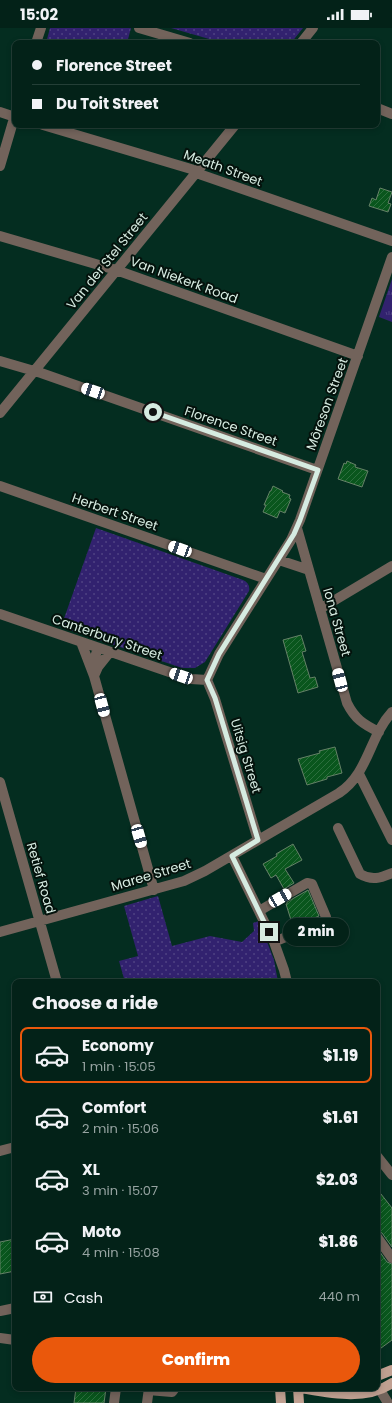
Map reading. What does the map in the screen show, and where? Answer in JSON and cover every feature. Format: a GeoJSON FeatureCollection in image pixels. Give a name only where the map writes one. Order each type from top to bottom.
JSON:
{"type":"FeatureCollection","features":[{"type":"Feature","properties":{"kind":"main road"},"geometry":{"type":"LineString","coordinates":[[380,1375],[392,1370]]}},
{"type":"Feature","properties":{"kind":"main road"},"geometry":{"type":"LineString","coordinates":[[380,1388],[392,1383]]}},
{"type":"Feature","properties":{"kind":"main road"},"geometry":{"type":"LineString","coordinates":[[280,1391],[281,1403]]}},
{"type":"Feature","properties":{"kind":"main road"},"geometry":{"type":"LineString","coordinates":[[299,1403],[300,1391]]}},
{"type":"Feature","properties":{"kind":"main road"},"geometry":{"type":"LineString","coordinates":[[320,1391],[355,1394],[369,1391]]}},
{"type":"Feature","properties":{"kind":"street"},"geometry":{"type":"LineString","coordinates":[[37,40],[41,28]]}},
{"type":"Feature","properties":{"kind":"street"},"geometry":{"type":"LineString","coordinates":[[139,28],[180,40]]}},
{"type":"Feature","properties":{"kind":"street"},"geometry":{"type":"LineString","coordinates":[[303,40],[313,28]]}},
{"type":"Feature","properties":{"kind":"street"},"geometry":{"type":"LineString","coordinates":[[380,109],[392,114]]}},
{"type":"Feature","properties":{"kind":"street"},"geometry":{"type":"LineString","coordinates":[[0,112],[12,115]]}},
{"type":"Feature","properties":{"kind":"street"},"geometry":{"type":"LineString","coordinates":[[0,166],[12,126]]}},
{"type":"Feature","properties":{"kind":"street","name":"Meath Street"},"geometry":{"type":"LineString","coordinates":[[53,128],[191,169],[392,241]]}},
{"type":"Feature","properties":{"kind":"street","name":"Van der Stel Street"},"geometry":{"type":"LineString","coordinates":[[0,413],[233,128]]}},
{"type":"Feature","properties":{"kind":"street","name":"Van Niekerk Road"},"geometry":{"type":"LineString","coordinates":[[0,236],[116,270],[358,356]]}},
{"type":"Feature","properties":{"kind":"street","name":"Môreson Street"},"geometry":{"type":"LineString","coordinates":[[207,680],[219,654],[297,528],[392,257]]}},
{"type":"Feature","properties":{"kind":"street","name":"Florence Street"},"geometry":{"type":"LineString","coordinates":[[0,361],[34,371],[318,470]]}},
{"type":"Feature","properties":{"kind":"street","name":"Herbert Street"},"geometry":{"type":"LineString","coordinates":[[0,486],[266,580]]}},
{"type":"Feature","properties":{"kind":"street","name":"Iona Street"},"geometry":{"type":"LineString","coordinates":[[297,528],[343,693],[349,707],[358,720],[379,732]]}},
{"type":"Feature","properties":{"kind":"street"},"geometry":{"type":"LineString","coordinates":[[278,560],[309,570]]}},
{"type":"Feature","properties":{"kind":"street"},"geometry":{"type":"LineString","coordinates":[[320,609],[392,566]]}},
{"type":"Feature","properties":{"kind":"street","name":"Canterbury Street"},"geometry":{"type":"LineString","coordinates":[[0,614],[181,676],[191,679],[207,680]]}},
{"type":"Feature","properties":{"kind":"street"},"geometry":{"type":"LineString","coordinates":[[81,642],[94,676],[154,890]]}},
{"type":"Feature","properties":{"kind":"street"},"geometry":{"type":"LineString","coordinates":[[94,676],[93,668],[98,648]]}},
{"type":"Feature","properties":{"kind":"street"},"geometry":{"type":"LineString","coordinates":[[94,676],[98,667],[110,652]]}},
{"type":"Feature","properties":{"kind":"street","name":"Uitsig Street"},"geometry":{"type":"LineString","coordinates":[[207,680],[215,698],[258,840]]}},
{"type":"Feature","properties":{"kind":"street","name":"Maree Street"},"geometry":{"type":"LineString","coordinates":[[0,932],[184,881],[232,856],[349,786],[359,774],[379,732],[392,712]]}},
{"type":"Feature","properties":{"kind":"street"},"geometry":{"type":"LineString","coordinates":[[359,774],[392,840]]}},
{"type":"Feature","properties":{"kind":"street","name":"Retief Road"},"geometry":{"type":"LineString","coordinates":[[0,782],[56,979]]}},
{"type":"Feature","properties":{"kind":"street"},"geometry":{"type":"LineString","coordinates":[[338,828],[360,874],[376,879],[392,873]]}},
{"type":"Feature","properties":{"kind":"street"},"geometry":{"type":"LineString","coordinates":[[232,856],[274,942],[286,979]]}},
{"type":"Feature","properties":{"kind":"street"},"geometry":{"type":"LineString","coordinates":[[259,911],[307,883],[312,884],[326,917],[324,921],[274,942]]}},
{"type":"Feature","properties":{"kind":"street"},"geometry":{"type":"LineString","coordinates":[[0,1151],[12,1148]]}},
{"type":"Feature","properties":{"kind":"street"},"geometry":{"type":"LineString","coordinates":[[380,1160],[392,1176]]}},
{"type":"Feature","properties":{"kind":"street"},"geometry":{"type":"LineString","coordinates":[[380,1241],[392,1258]]}},
{"type":"Feature","properties":{"kind":"street"},"geometry":{"type":"LineString","coordinates":[[0,1311],[12,1309]]}},
{"type":"Feature","properties":{"kind":"street"},"geometry":{"type":"LineString","coordinates":[[0,1338],[12,1340]]}},
{"type":"Feature","properties":{"kind":"street"},"geometry":{"type":"LineString","coordinates":[[114,1403],[116,1391]]}},
{"type":"Feature","properties":{"kind":"street"},"geometry":{"type":"LineString","coordinates":[[147,1403],[148,1391]]}},
{"type":"Feature","properties":{"kind":"street"},"geometry":{"type":"LineString","coordinates":[[379,1391],[388,1403]]}},
{"type":"Feature","properties":{"kind":"green space"},"geometry":{"type":"Polygon","coordinates":[[[50,28],[131,28],[128,40],[47,40],[50,28]]]}},
{"type":"Feature","properties":{"kind":"green space"},"geometry":{"type":"Polygon","coordinates":[[[171,28],[303,28],[293,40],[213,40],[171,28]]]}},
{"type":"Feature","properties":{"kind":"green space"},"geometry":{"type":"Polygon","coordinates":[[[392,279],[392,322],[379,317],[392,279]]]}},
{"type":"Feature","properties":{"kind":"green space"},"geometry":{"type":"Polygon","coordinates":[[[96,528],[243,580],[247,583],[249,586],[249,591],[205,662],[195,668],[182,668],[61,627],[96,528]]]}},
{"type":"Feature","properties":{"kind":"green space"},"geometry":{"type":"Polygon","coordinates":[[[158,896],[172,946],[210,936],[242,942],[254,931],[253,923],[259,921],[274,960],[277,979],[124,979],[119,961],[138,956],[124,906],[158,896]]]}},
{"type":"Feature","properties":{"kind":"building"},"geometry":{"type":"Polygon","coordinates":[[[380,188],[392,192],[388,203],[391,204],[388,212],[369,206],[372,198],[376,200],[380,188]]]}},
{"type":"Feature","properties":{"kind":"building"},"geometry":{"type":"Polygon","coordinates":[[[347,461],[356,465],[355,467],[368,471],[362,487],[338,479],[344,463],[346,464],[347,461]]]}},
{"type":"Feature","properties":{"kind":"building"},"geometry":{"type":"Polygon","coordinates":[[[273,486],[290,495],[289,498],[291,499],[285,513],[280,511],[277,518],[263,512],[266,505],[264,505],[273,486]]]}},
{"type":"Feature","properties":{"kind":"building"},"geometry":{"type":"Polygon","coordinates":[[[301,635],[306,651],[302,652],[310,678],[315,677],[318,687],[298,693],[283,640],[301,635]]]}},
{"type":"Feature","properties":{"kind":"building"},"geometry":{"type":"Polygon","coordinates":[[[335,747],[342,773],[307,785],[298,759],[335,747]]]}},
{"type":"Feature","properties":{"kind":"building"},"geometry":{"type":"Polygon","coordinates":[[[293,844],[302,860],[285,869],[294,883],[284,889],[276,875],[271,878],[263,864],[293,844]]]}},
{"type":"Feature","properties":{"kind":"building"},"geometry":{"type":"Polygon","coordinates":[[[308,890],[319,916],[295,926],[293,919],[291,920],[286,904],[308,890]]]}},
{"type":"Feature","properties":{"kind":"building"},"geometry":{"type":"Polygon","coordinates":[[[380,1193],[392,1208],[392,1247],[380,1232],[380,1193]]]}},
{"type":"Feature","properties":{"kind":"building"},"geometry":{"type":"Polygon","coordinates":[[[12,1240],[12,1272],[0,1274],[0,1242],[12,1240]]]}},
{"type":"Feature","properties":{"kind":"building"},"geometry":{"type":"Polygon","coordinates":[[[380,1252],[387,1262],[392,1264],[392,1340],[380,1349],[380,1252]]]}},
{"type":"Feature","properties":{"kind":"building"},"geometry":{"type":"Polygon","coordinates":[[[76,1391],[106,1391],[104,1403],[74,1403],[76,1391]]]}},
{"type":"Feature","properties":{"kind":"route"},"geometry":{"type":"LineString","coordinates":[[153,412],[318,470],[291,540],[219,654],[207,680],[215,698],[258,840],[232,856],[269,932]]}}]}
